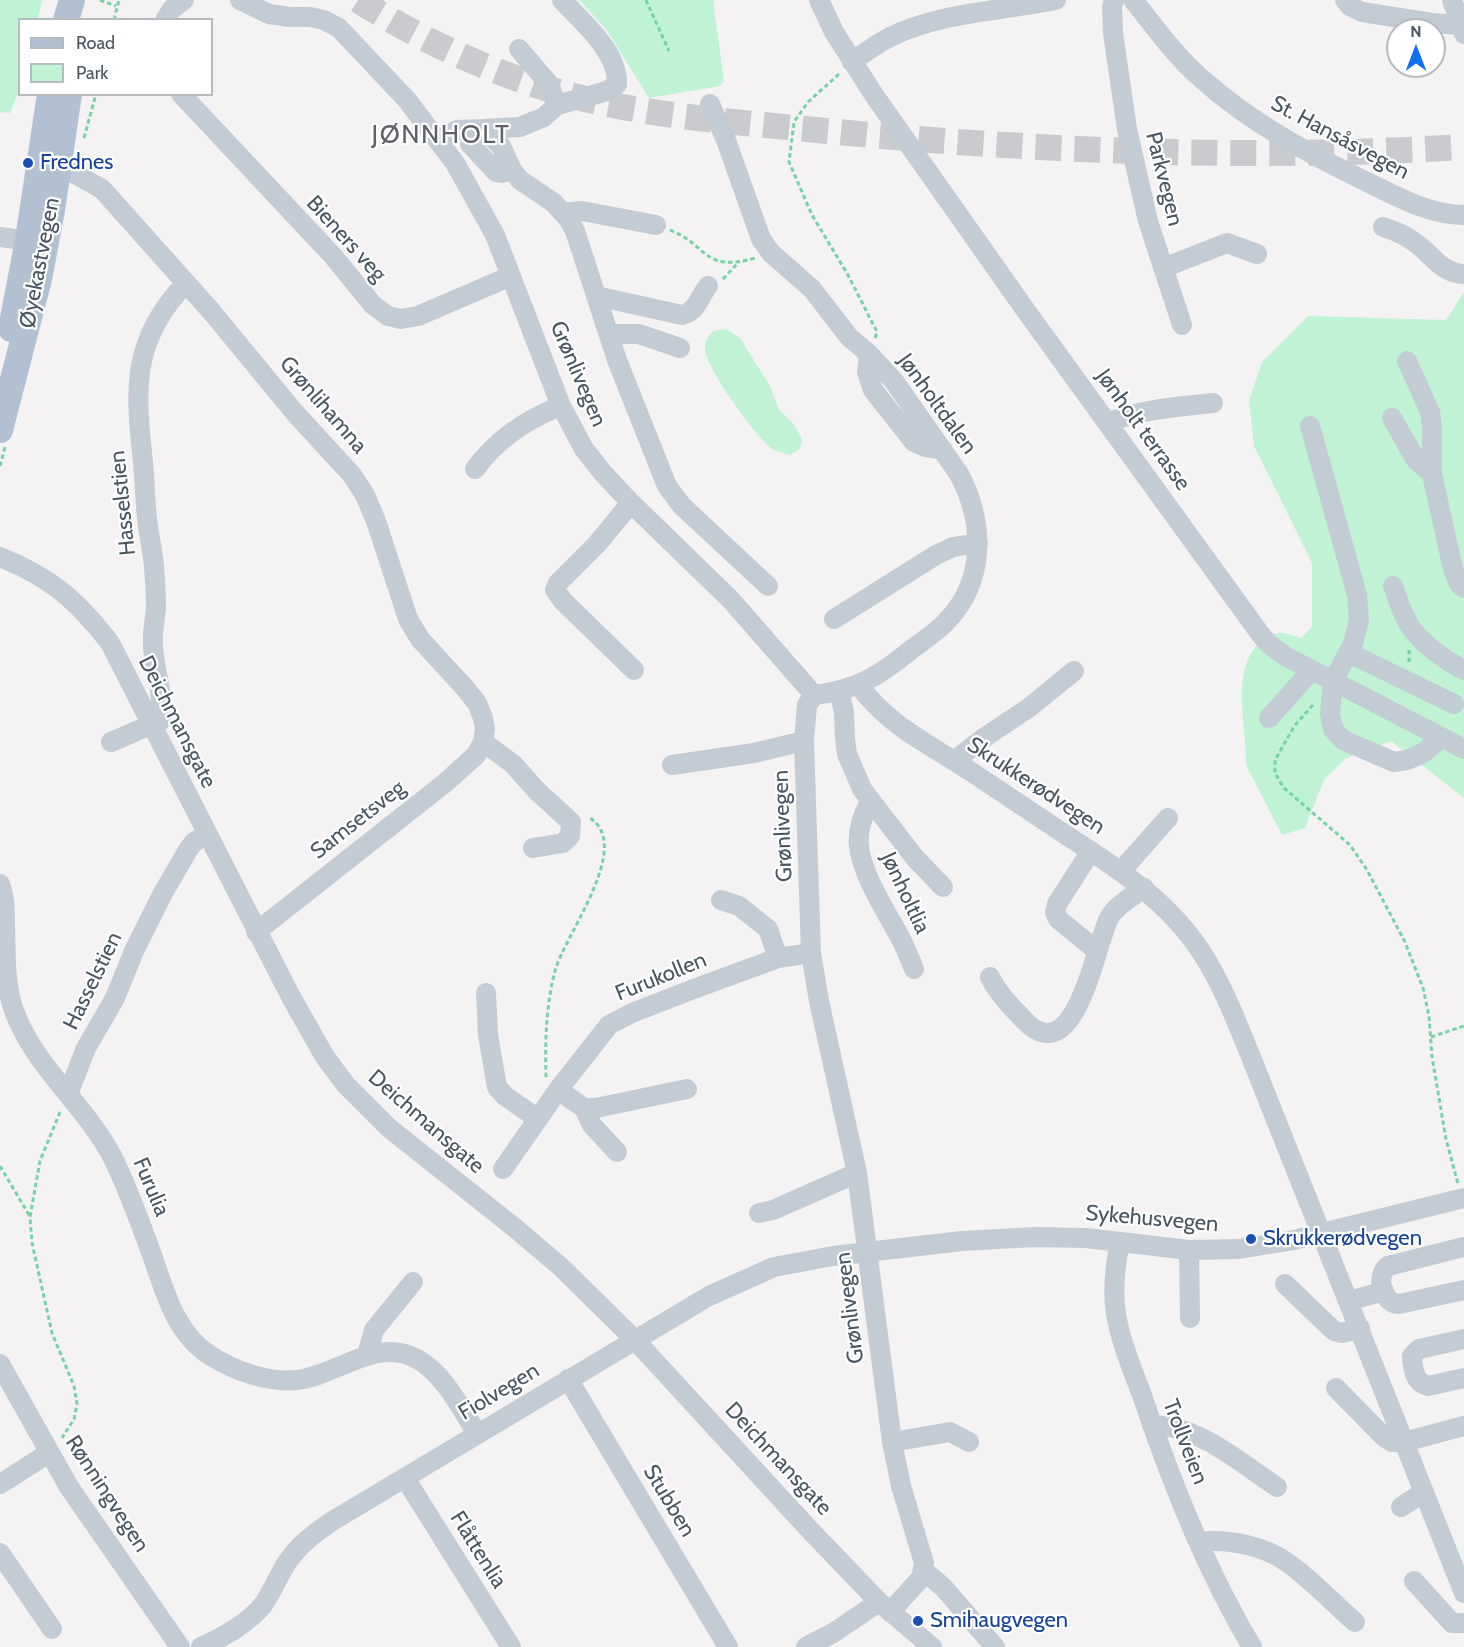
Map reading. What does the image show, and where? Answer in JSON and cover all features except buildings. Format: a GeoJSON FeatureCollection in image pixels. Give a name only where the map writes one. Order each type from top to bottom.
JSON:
{"type":"FeatureCollection","features":[{"type":"Feature","properties":{"kind":"main road"},"geometry":{"type":"LineString","coordinates":[[67,18],[72,0]]}},
{"type":"Feature","properties":{"kind":"main road"},"geometry":{"type":"LineString","coordinates":[[84,18],[88,0]]}},
{"type":"Feature","properties":{"kind":"main road","name":"Øyekastvegen"},"geometry":{"type":"LineString","coordinates":[[49,167],[50,96]]}},
{"type":"Feature","properties":{"kind":"main road","name":"Øyekastvegen"},"geometry":{"type":"LineString","coordinates":[[0,430],[27,329],[49,167],[68,96]]}},
{"type":"Feature","properties":{"kind":"main road","name":"Øyekastvegen"},"geometry":{"type":"LineString","coordinates":[[0,373],[37,242]]}},
{"type":"Feature","properties":{"kind":"street"},"geometry":{"type":"LineString","coordinates":[[166,18],[172,9],[184,0]]}},
{"type":"Feature","properties":{"kind":"street","name":"Grønlivegen"},"geometry":{"type":"LineString","coordinates":[[240,0],[269,14],[290,18],[310,17],[324,20],[339,28],[407,100],[455,164],[495,234],[561,406],[584,449],[631,503],[731,600],[814,695],[807,705],[804,741],[811,953],[856,1173],[892,1442],[901,1486],[921,1549],[924,1571]]}},
{"type":"Feature","properties":{"kind":"street"},"geometry":{"type":"LineString","coordinates":[[438,140],[457,130],[520,127],[544,117],[557,105],[607,91],[617,84],[611,58],[594,35],[562,0]]}},
{"type":"Feature","properties":{"kind":"street","name":"Jønholt terrasse"},"geometry":{"type":"LineString","coordinates":[[819,0],[852,62],[1011,289],[1261,636],[1285,656],[1332,687],[1386,709],[1441,738],[1463,746]]}},
{"type":"Feature","properties":{"kind":"street"},"geometry":{"type":"LineString","coordinates":[[852,62],[890,37],[958,8],[1056,0]]}},
{"type":"Feature","properties":{"kind":"street","name":"Parkvegen"},"geometry":{"type":"LineString","coordinates":[[1114,0],[1113,33],[1127,129],[1148,221],[1163,268],[1227,243],[1257,254]]}},
{"type":"Feature","properties":{"kind":"street","name":"St. Hansåsvegen"},"geometry":{"type":"LineString","coordinates":[[1133,0],[1158,33],[1201,78],[1224,98],[1273,133],[1324,161],[1408,201],[1447,215],[1464,215]]}},
{"type":"Feature","properties":{"kind":"street"},"geometry":{"type":"LineString","coordinates":[[1345,0],[1350,6],[1362,12],[1462,30]]}},
{"type":"Feature","properties":{"kind":"street"},"geometry":{"type":"LineString","coordinates":[[1452,0],[1462,30]]}},
{"type":"Feature","properties":{"kind":"street"},"geometry":{"type":"LineString","coordinates":[[519,49],[549,84],[557,105]]}},
{"type":"Feature","properties":{"kind":"street","name":"Bieners veg"},"geometry":{"type":"LineString","coordinates":[[183,96],[333,256],[373,305],[388,316],[401,319],[418,316],[511,276]]}},
{"type":"Feature","properties":{"kind":"street","name":"Jønholtdalen"},"geometry":{"type":"LineString","coordinates":[[710,104],[726,140],[761,239],[771,253],[812,289],[849,337],[869,354],[894,381],[943,450],[967,489],[976,516],[978,543],[973,579],[955,611],[933,634],[883,672],[859,686],[814,695]]}},
{"type":"Feature","properties":{"kind":"street","name":"Grønlivegen"},"geometry":{"type":"LineString","coordinates":[[483,129],[501,146],[512,170],[520,180],[554,204],[563,213],[577,237],[617,360],[667,486],[682,506],[768,586]]}},
{"type":"Feature","properties":{"kind":"street"},"geometry":{"type":"LineString","coordinates":[[470,144],[496,172],[512,170]]}},
{"type":"Feature","properties":{"kind":"street","name":"Grønlihamna"},"geometry":{"type":"LineString","coordinates":[[49,167],[75,174],[102,189],[211,311],[295,413],[352,475],[365,495],[376,520],[408,619],[420,639],[477,703],[485,729],[483,742]]}},
{"type":"Feature","properties":{"kind":"street"},"geometry":{"type":"LineString","coordinates":[[563,213],[582,212],[656,225]]}},
{"type":"Feature","properties":{"kind":"street"},"geometry":{"type":"LineString","coordinates":[[1383,227],[1402,234],[1416,243],[1443,268],[1464,274]]}},
{"type":"Feature","properties":{"kind":"street"},"geometry":{"type":"LineString","coordinates":[[0,237],[37,242]]}},
{"type":"Feature","properties":{"kind":"street"},"geometry":{"type":"LineString","coordinates":[[1163,268],[1182,325]]}},
{"type":"Feature","properties":{"kind":"street","name":"Hasselstien"},"geometry":{"type":"LineString","coordinates":[[152,726],[160,721],[162,709],[152,638],[156,607],[154,565],[139,430],[138,382],[144,350],[153,329],[165,307],[186,283]]}},
{"type":"Feature","properties":{"kind":"street"},"geometry":{"type":"LineString","coordinates":[[596,296],[682,315],[698,306],[700,296],[708,286]]}},
{"type":"Feature","properties":{"kind":"street"},"geometry":{"type":"LineString","coordinates":[[610,334],[639,334],[680,348]]}},
{"type":"Feature","properties":{"kind":"street"},"geometry":{"type":"LineString","coordinates":[[1407,361],[1430,412],[1432,474],[1453,569],[1459,584],[1464,588]]}},
{"type":"Feature","properties":{"kind":"street"},"geometry":{"type":"LineString","coordinates":[[1108,423],[1118,418],[1212,403]]}},
{"type":"Feature","properties":{"kind":"street"},"geometry":{"type":"LineString","coordinates":[[475,469],[491,448],[522,425],[543,412],[561,406]]}},
{"type":"Feature","properties":{"kind":"street"},"geometry":{"type":"LineString","coordinates":[[1392,418],[1416,459],[1432,474]]}},
{"type":"Feature","properties":{"kind":"street"},"geometry":{"type":"LineString","coordinates":[[1310,426],[1357,596],[1359,620],[1349,653],[1332,687],[1330,721],[1337,735],[1343,740],[1400,762],[1423,753],[1441,738]]}},
{"type":"Feature","properties":{"kind":"street"},"geometry":{"type":"LineString","coordinates":[[631,503],[597,544],[558,583],[555,590],[563,601],[634,670]]}},
{"type":"Feature","properties":{"kind":"street"},"geometry":{"type":"LineString","coordinates":[[834,619],[936,555],[953,547],[978,543]]}},
{"type":"Feature","properties":{"kind":"street","name":"Deichmansgate"},"geometry":{"type":"LineString","coordinates":[[0,557],[35,573],[61,589],[89,615],[110,643],[256,932],[315,1041],[346,1085],[389,1128],[562,1268],[635,1340],[808,1528],[885,1607],[932,1647]]}},
{"type":"Feature","properties":{"kind":"street"},"geometry":{"type":"LineString","coordinates":[[1393,586],[1412,629],[1425,643],[1464,670]]}},
{"type":"Feature","properties":{"kind":"street"},"geometry":{"type":"LineString","coordinates":[[1349,653],[1454,705]]}},
{"type":"Feature","properties":{"kind":"street"},"geometry":{"type":"LineString","coordinates":[[954,761],[1074,671]]}},
{"type":"Feature","properties":{"kind":"street"},"geometry":{"type":"LineString","coordinates":[[1269,718],[1311,671]]}},
{"type":"Feature","properties":{"kind":"street"},"geometry":{"type":"LineString","coordinates":[[1386,709],[1403,680]]}},
{"type":"Feature","properties":{"kind":"street","name":"Skrukkerødvegen"},"geometry":{"type":"LineString","coordinates":[[859,686],[894,724],[1122,870],[1169,912],[1202,952],[1250,1052],[1464,1593]]}},
{"type":"Feature","properties":{"kind":"street","name":"Jønholtlia"},"geometry":{"type":"LineString","coordinates":[[839,691],[844,712],[847,754],[862,789],[915,858],[943,887]]}},
{"type":"Feature","properties":{"kind":"street"},"geometry":{"type":"LineString","coordinates":[[111,742],[152,726]]}},
{"type":"Feature","properties":{"kind":"street"},"geometry":{"type":"LineString","coordinates":[[672,765],[732,757],[804,741]]}},
{"type":"Feature","properties":{"kind":"street"},"geometry":{"type":"LineString","coordinates":[[483,742],[513,764],[537,791],[570,822],[570,836],[563,843],[533,848]]}},
{"type":"Feature","properties":{"kind":"street","name":"Samsetsveg"},"geometry":{"type":"LineString","coordinates":[[256,932],[445,783],[476,755],[483,742]]}},
{"type":"Feature","properties":{"kind":"street","name":"Jønholtlia"},"geometry":{"type":"LineString","coordinates":[[870,801],[859,831],[859,851],[869,877],[903,942],[914,969]]}},
{"type":"Feature","properties":{"kind":"street"},"geometry":{"type":"LineString","coordinates":[[1122,870],[1168,818]]}},
{"type":"Feature","properties":{"kind":"street","name":"Hasselstien"},"geometry":{"type":"LineString","coordinates":[[68,1094],[86,1048],[115,998],[134,951],[163,893],[188,850],[207,834]]}},
{"type":"Feature","properties":{"kind":"street"},"geometry":{"type":"LineString","coordinates":[[1091,851],[1057,904],[1056,912],[1058,919],[1096,950]]}},
{"type":"Feature","properties":{"kind":"street","name":"Furulia"},"geometry":{"type":"LineString","coordinates":[[0,884],[5,914],[9,994],[16,1018],[30,1043],[87,1116],[111,1155],[133,1201],[163,1289],[177,1318],[195,1344],[211,1356],[232,1366],[274,1380],[298,1380],[324,1373],[367,1355],[385,1352],[403,1353],[422,1362],[444,1384],[477,1433]]}},
{"type":"Feature","properties":{"kind":"street"},"geometry":{"type":"LineString","coordinates":[[990,977],[995,990],[1035,1031],[1045,1034],[1054,1033],[1068,1021],[1085,992],[1096,950],[1110,915],[1144,888]]}},
{"type":"Feature","properties":{"kind":"street"},"geometry":{"type":"LineString","coordinates":[[721,900],[739,906],[768,929],[778,958]]}},
{"type":"Feature","properties":{"kind":"street","name":"Furukollen"},"geometry":{"type":"LineString","coordinates":[[503,1169],[558,1090],[609,1025],[632,1013],[778,958],[811,953]]}},
{"type":"Feature","properties":{"kind":"street"},"geometry":{"type":"LineString","coordinates":[[486,993],[488,1035],[497,1087],[505,1096],[538,1119]]}},
{"type":"Feature","properties":{"kind":"street"},"geometry":{"type":"LineString","coordinates":[[585,1108],[687,1089]]}},
{"type":"Feature","properties":{"kind":"street"},"geometry":{"type":"LineString","coordinates":[[558,1090],[585,1108],[592,1125],[617,1152]]}},
{"type":"Feature","properties":{"kind":"street"},"geometry":{"type":"LineString","coordinates":[[759,1213],[772,1210],[856,1173]]}},
{"type":"Feature","properties":{"kind":"street","name":"Sykehusvegen"},"geometry":{"type":"LineString","coordinates":[[867,1252],[962,1241],[1035,1237],[1086,1238],[1188,1250],[1239,1249],[1294,1240],[1463,1199]]}},
{"type":"Feature","properties":{"kind":"street","name":"Trollveien"},"geometry":{"type":"LineString","coordinates":[[1120,1242],[1115,1269],[1114,1294],[1116,1316],[1124,1344],[1170,1475],[1199,1542],[1252,1647]]}},
{"type":"Feature","properties":{"kind":"street"},"geometry":{"type":"LineString","coordinates":[[1464,1247],[1388,1266],[1382,1276],[1386,1299],[1392,1304],[1464,1290]]}},
{"type":"Feature","properties":{"kind":"street"},"geometry":{"type":"LineString","coordinates":[[1188,1250],[1191,1318]]}},
{"type":"Feature","properties":{"kind":"street","name":"Fiolvegen"},"geometry":{"type":"LineString","coordinates":[[201,1647],[230,1632],[253,1615],[263,1604],[291,1558],[307,1540],[334,1520],[568,1379],[709,1296],[763,1271],[798,1261],[867,1252]]}},
{"type":"Feature","properties":{"kind":"street"},"geometry":{"type":"LineString","coordinates":[[367,1355],[374,1330],[413,1282]]}},
{"type":"Feature","properties":{"kind":"street"},"geometry":{"type":"LineString","coordinates":[[1285,1284],[1335,1331],[1342,1333],[1360,1328]]}},
{"type":"Feature","properties":{"kind":"street"},"geometry":{"type":"LineString","coordinates":[[1349,1301],[1384,1291]]}},
{"type":"Feature","properties":{"kind":"street"},"geometry":{"type":"LineString","coordinates":[[1464,1339],[1415,1352],[1412,1356],[1413,1370],[1419,1383],[1428,1386],[1464,1378]]}},
{"type":"Feature","properties":{"kind":"street","name":"Rønningvegen"},"geometry":{"type":"LineString","coordinates":[[0,1364],[69,1487],[180,1647]]}},
{"type":"Feature","properties":{"kind":"street"},"geometry":{"type":"LineString","coordinates":[[1381,1381],[1413,1370]]}},
{"type":"Feature","properties":{"kind":"street","name":"Stubben"},"geometry":{"type":"LineString","coordinates":[[568,1379],[728,1647]]}},
{"type":"Feature","properties":{"kind":"street"},"geometry":{"type":"LineString","coordinates":[[1336,1388],[1384,1437],[1392,1442],[1404,1442],[1464,1426]]}},
{"type":"Feature","properties":{"kind":"street"},"geometry":{"type":"LineString","coordinates":[[1152,1425],[1186,1431],[1206,1440],[1277,1487]]}},
{"type":"Feature","properties":{"kind":"street"},"geometry":{"type":"LineString","coordinates":[[892,1442],[950,1432],[969,1442]]}},
{"type":"Feature","properties":{"kind":"street"},"geometry":{"type":"LineString","coordinates":[[0,1484],[49,1453]]}},
{"type":"Feature","properties":{"kind":"street","name":"Flåttenlia"},"geometry":{"type":"LineString","coordinates":[[405,1478],[511,1647]]}},
{"type":"Feature","properties":{"kind":"street"},"geometry":{"type":"LineString","coordinates":[[1401,1507],[1424,1492]]}},
{"type":"Feature","properties":{"kind":"street"},"geometry":{"type":"LineString","coordinates":[[1199,1542],[1216,1539],[1272,1555],[1288,1563],[1355,1622]]}},
{"type":"Feature","properties":{"kind":"street"},"geometry":{"type":"LineString","coordinates":[[0,1553],[52,1629]]}},
{"type":"Feature","properties":{"kind":"street"},"geometry":{"type":"LineString","coordinates":[[806,1647],[847,1624],[885,1607],[914,1588],[924,1571],[951,1596],[995,1647]]}},
{"type":"Feature","properties":{"kind":"street"},"geometry":{"type":"LineString","coordinates":[[1414,1581],[1452,1623],[1464,1623]]}},
{"type":"Feature","properties":{"kind":"path"},"geometry":{"type":"LineString","coordinates":[[101,0],[116,6]]}},
{"type":"Feature","properties":{"kind":"path"},"geometry":{"type":"LineString","coordinates":[[114,18],[119,0]]}},
{"type":"Feature","properties":{"kind":"path"},"geometry":{"type":"LineString","coordinates":[[646,0],[669,51]]}},
{"type":"Feature","properties":{"kind":"path"},"geometry":{"type":"LineString","coordinates":[[852,62],[808,102],[794,122],[789,162],[812,215],[848,275],[878,332],[869,354]]}},
{"type":"Feature","properties":{"kind":"path"},"geometry":{"type":"LineString","coordinates":[[656,225],[674,231],[706,255],[720,262],[738,262],[771,253]]}},
{"type":"Feature","properties":{"kind":"path"},"geometry":{"type":"LineString","coordinates":[[708,286],[721,282],[738,262]]}},
{"type":"Feature","properties":{"kind":"path"},"geometry":{"type":"LineString","coordinates":[[1332,687],[1295,725],[1275,760],[1275,773],[1284,788],[1350,845],[1367,870],[1392,916],[1413,961],[1425,998],[1432,1058],[1446,1139],[1463,1199]]}},
{"type":"Feature","properties":{"kind":"path"},"geometry":{"type":"LineString","coordinates":[[558,1090],[547,1088],[545,1055],[550,992],[563,948],[591,898],[606,850],[601,828],[585,815]]}},
{"type":"Feature","properties":{"kind":"path"},"geometry":{"type":"LineString","coordinates":[[1431,1037],[1464,1026]]}},
{"type":"Feature","properties":{"kind":"path"},"geometry":{"type":"LineString","coordinates":[[49,1453],[66,1433],[74,1419],[77,1404],[74,1386],[52,1333],[32,1243],[30,1216],[40,1161],[68,1094]]}},
{"type":"Feature","properties":{"kind":"path"},"geometry":{"type":"LineString","coordinates":[[0,1166],[30,1216]]}},
{"type":"Feature","properties":{"kind":"green space"},"geometry":{"type":"Polygon","coordinates":[[[0,0],[42,0],[38,18],[18,18],[18,93],[10,113],[0,112],[0,0]]]}},
{"type":"Feature","properties":{"kind":"green space"},"geometry":{"type":"Polygon","coordinates":[[[579,0],[713,0],[724,81],[720,86],[649,98],[606,29],[579,0]]]}},
{"type":"Feature","properties":{"kind":"green space"},"geometry":{"type":"Polygon","coordinates":[[[1464,292],[1464,798],[1391,741],[1345,759],[1324,780],[1305,828],[1282,835],[1246,765],[1243,682],[1245,666],[1252,652],[1262,640],[1278,633],[1301,638],[1312,627],[1312,563],[1254,446],[1249,401],[1262,362],[1308,316],[1446,320],[1464,292]]]}},
{"type":"Feature","properties":{"kind":"green space"},"geometry":{"type":"Polygon","coordinates":[[[726,329],[740,338],[770,386],[779,410],[793,423],[802,439],[800,449],[790,455],[772,449],[764,442],[732,401],[713,370],[707,357],[706,343],[713,331],[726,329]]]}},
{"type":"Feature","properties":{"kind":"tunnel"},"geometry":{"type":"LineString","coordinates":[[358,0],[447,50],[518,79],[575,97],[678,116],[897,137],[1059,148],[1302,153],[1464,147]]}},
{"type":"Feature","properties":{"kind":"place","name":"Frednes"},"geometry":{"type":"Point","coordinates":[28,163]}},
{"type":"Feature","properties":{"kind":"place","name":"Skrukkerødvegen"},"geometry":{"type":"Point","coordinates":[1251,1239]}},
{"type":"Feature","properties":{"kind":"place","name":"Smihaugvegen"},"geometry":{"type":"Point","coordinates":[918,1621]}},
{"type":"Feature","properties":{"kind":"district","name":"JØNNHOLT"},"geometry":{"type":"Point","coordinates":[441,135]}}]}
